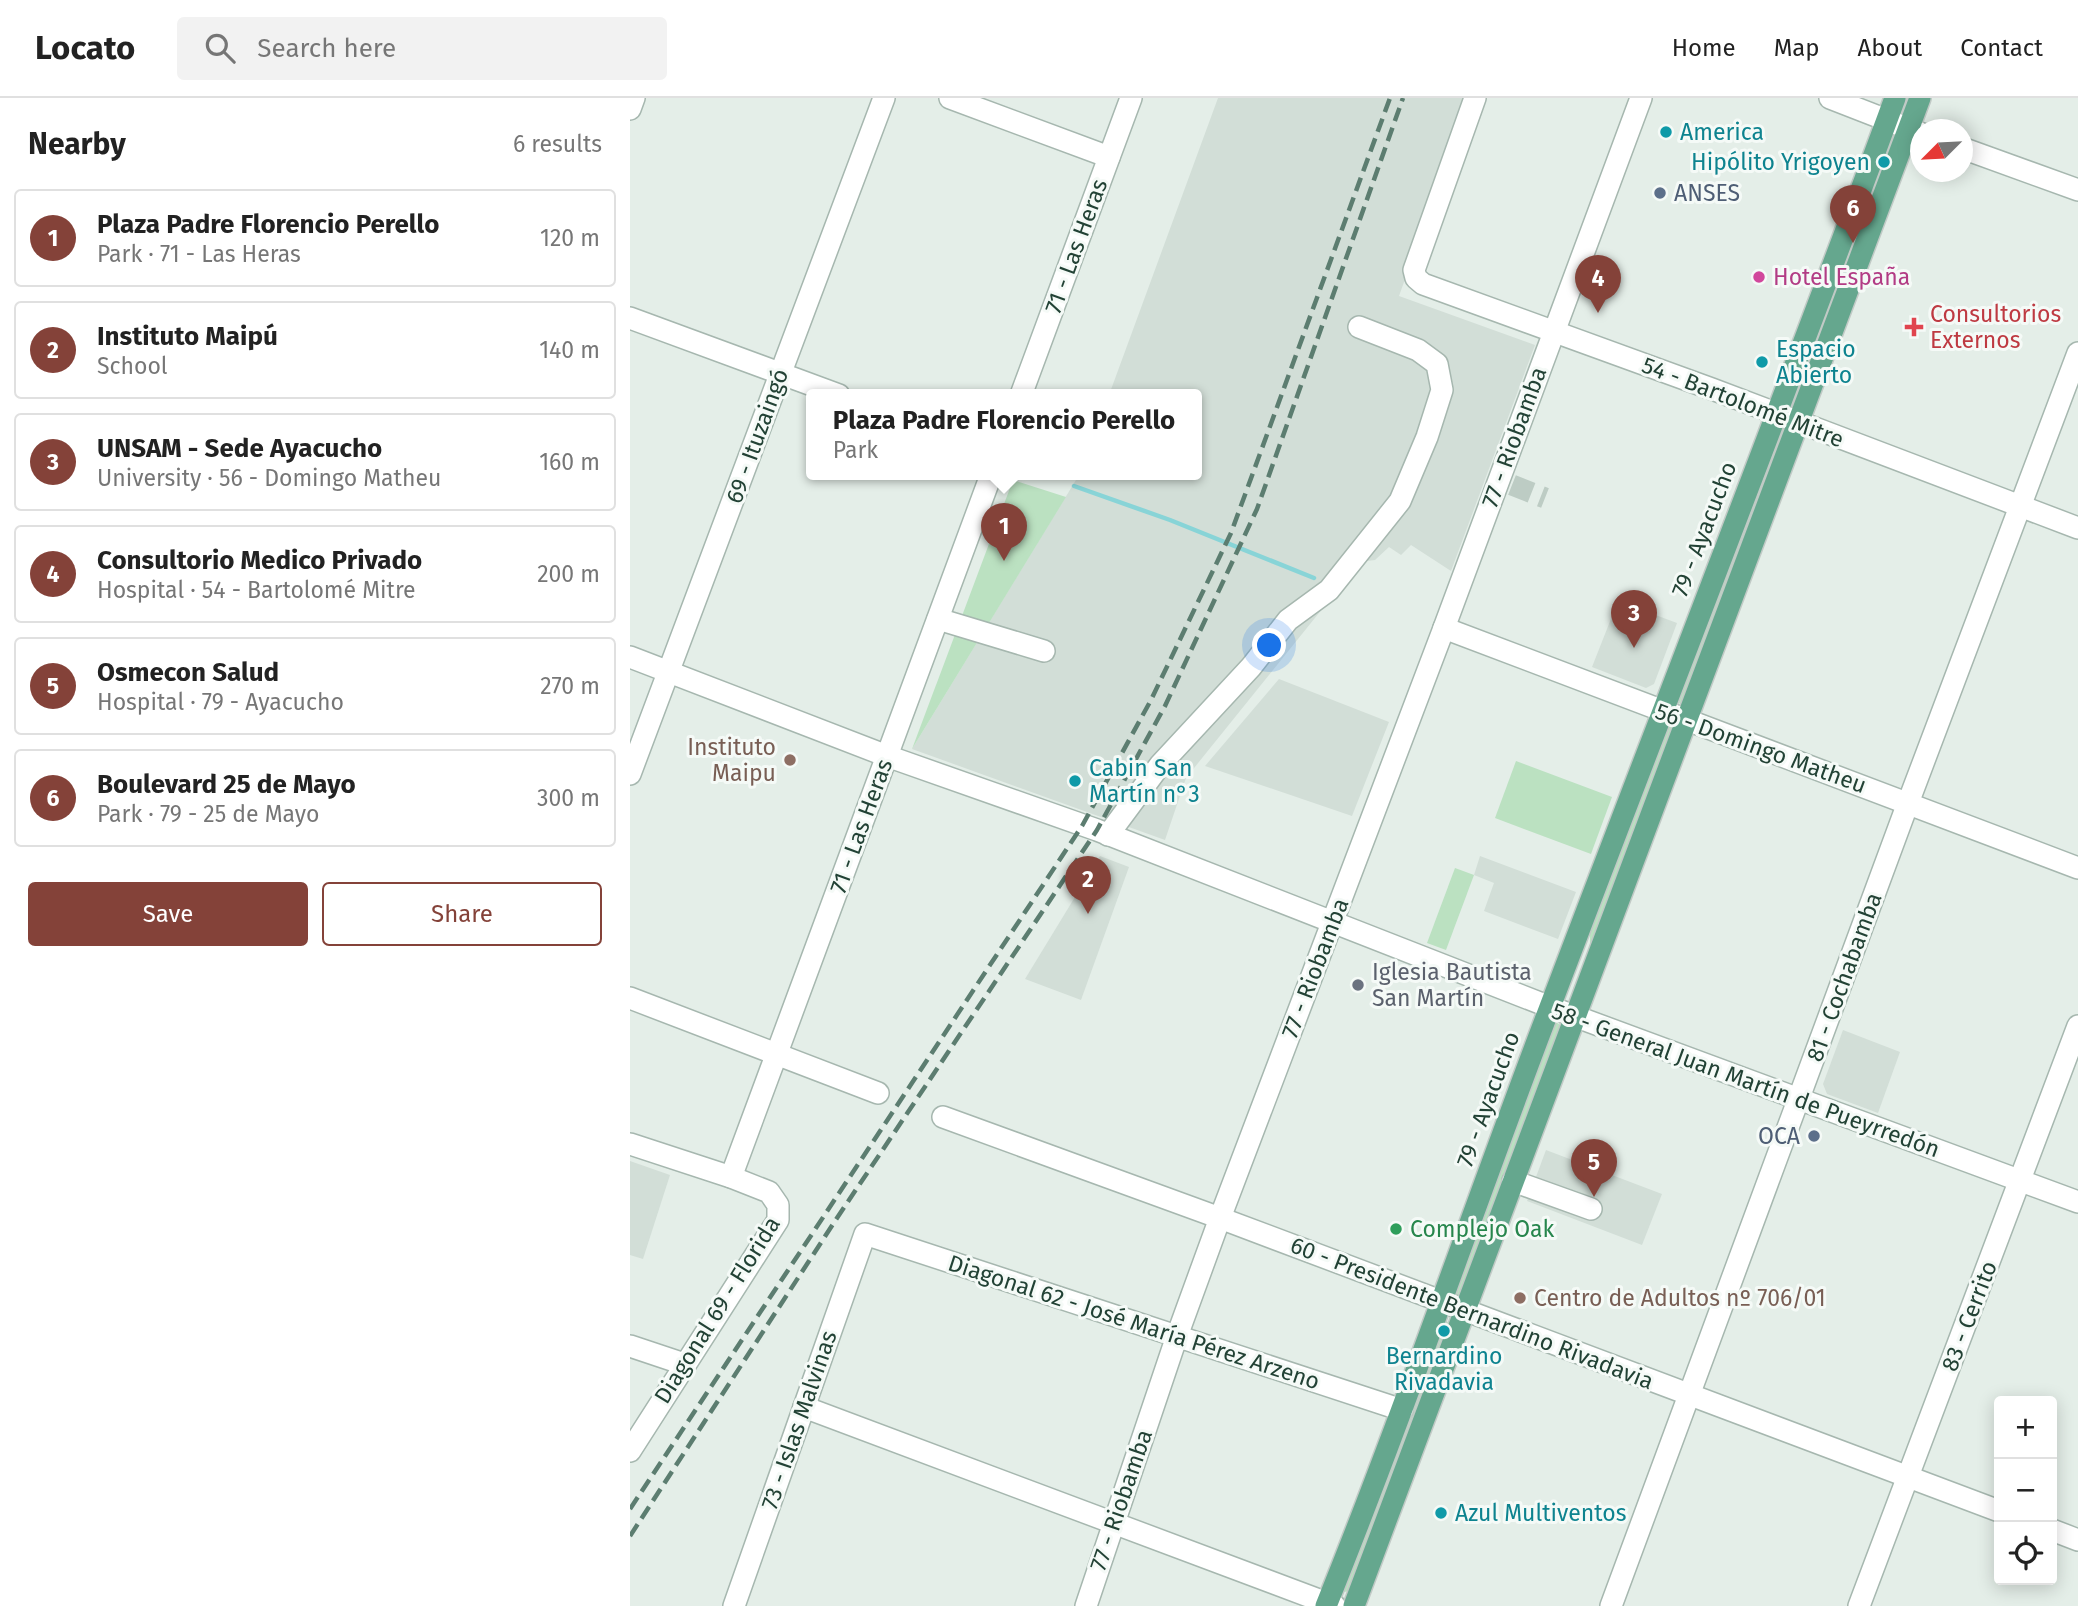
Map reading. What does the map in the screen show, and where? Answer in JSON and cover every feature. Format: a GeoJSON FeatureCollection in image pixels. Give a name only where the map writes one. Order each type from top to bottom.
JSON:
{"type":"FeatureCollection","features":[{"type":"Feature","properties":{"kind":"main road","name":"79 - Ayacucho"},"geometry":{"type":"LineString","coordinates":[[1329,1605],[1550,1007],[1895,98]]}},
{"type":"Feature","properties":{"kind":"main road"},"geometry":{"type":"LineString","coordinates":[[1917,119],[1920,98]]}},
{"type":"Feature","properties":{"kind":"main road"},"geometry":{"type":"LineString","coordinates":[[1354,1606],[1799,424],[1910,144]]}},
{"type":"Feature","properties":{"kind":"street"},"geometry":{"type":"LineString","coordinates":[[630,110],[634,98]]}},
{"type":"Feature","properties":{"kind":"street","name":"69 - Ituzaingó"},"geometry":{"type":"LineString","coordinates":[[630,774],[884,98]]}},
{"type":"Feature","properties":{"kind":"street"},"geometry":{"type":"LineString","coordinates":[[950,98],[1109,157]]}},
{"type":"Feature","properties":{"kind":"street","name":"71 - Las Heras"},"geometry":{"type":"LineString","coordinates":[[1023,389],[1131,98]]}},
{"type":"Feature","properties":{"kind":"street","name":"54 - Bartolomé Mitre"},"geometry":{"type":"LineString","coordinates":[[1475,98],[1414,270],[1416,278],[1423,284],[1712,388],[1799,424],[2078,528]]}},
{"type":"Feature","properties":{"kind":"street","name":"77 - Riobamba"},"geometry":{"type":"LineString","coordinates":[[1086,1606],[1220,1217],[1444,628],[1505,483],[1553,332],[1641,98]]}},
{"type":"Feature","properties":{"kind":"street"},"geometry":{"type":"LineString","coordinates":[[1830,98],[1910,129]]}},
{"type":"Feature","properties":{"kind":"street"},"geometry":{"type":"LineString","coordinates":[[1973,152],[2078,191]]}},
{"type":"Feature","properties":{"kind":"street"},"geometry":{"type":"LineString","coordinates":[[630,318],[823,389]]}},
{"type":"Feature","properties":{"kind":"street"},"geometry":{"type":"LineString","coordinates":[[1108,835],[1160,765],[1251,667],[1289,620],[1329,590],[1400,501],[1427,437],[1442,390],[1437,364],[1418,350],[1359,327]]}},
{"type":"Feature","properties":{"kind":"street","name":"81 - Cochabamba"},"geometry":{"type":"LineString","coordinates":[[1611,1606],[2078,353]]}},
{"type":"Feature","properties":{"kind":"street","name":"71 - Las Heras"},"geometry":{"type":"LineString","coordinates":[[730,1177],[989,480]]}},
{"type":"Feature","properties":{"kind":"street"},"geometry":{"type":"LineString","coordinates":[[938,619],[1044,651]]}},
{"type":"Feature","properties":{"kind":"street","name":"56 - Domingo Matheu"},"geometry":{"type":"LineString","coordinates":[[1444,628],[2078,868]]}},
{"type":"Feature","properties":{"kind":"street","name":"58 - General Juan Martín de Pueyrredón"},"geometry":{"type":"LineString","coordinates":[[630,657],[887,755],[1108,835],[1574,1017],[2078,1202]]}},
{"type":"Feature","properties":{"kind":"street"},"geometry":{"type":"LineString","coordinates":[[630,998],[878,1093]]}},
{"type":"Feature","properties":{"kind":"street","name":"83 - Cerrito"},"geometry":{"type":"LineString","coordinates":[[1859,1606],[2078,1026]]}},
{"type":"Feature","properties":{"kind":"street","name":"60 - Presidente Bernardino Rivadavia"},"geometry":{"type":"LineString","coordinates":[[943,1117],[1220,1217],[1994,1509]]}},
{"type":"Feature","properties":{"kind":"street"},"geometry":{"type":"LineString","coordinates":[[630,1144],[730,1177]]}},
{"type":"Feature","properties":{"kind":"street","name":"Diagonal 69 - Florida"},"geometry":{"type":"LineString","coordinates":[[630,1451],[778,1220],[778,1205],[769,1192],[730,1177]]}},
{"type":"Feature","properties":{"kind":"street"},"geometry":{"type":"LineString","coordinates":[[1513,1181],[1591,1209]]}},
{"type":"Feature","properties":{"kind":"street","name":"Diagonal 62 - José María Pérez Arzeno"},"geometry":{"type":"LineString","coordinates":[[865,1234],[1402,1410]]}},
{"type":"Feature","properties":{"kind":"street","name":"73 - Islas Malvinas"},"geometry":{"type":"LineString","coordinates":[[734,1606],[865,1234]]}},
{"type":"Feature","properties":{"kind":"street"},"geometry":{"type":"LineString","coordinates":[[630,1346],[684,1364]]}},
{"type":"Feature","properties":{"kind":"street"},"geometry":{"type":"LineString","coordinates":[[804,1407],[1329,1605]]}},
{"type":"Feature","properties":{"kind":"street"},"geometry":{"type":"LineString","coordinates":[[2057,1533],[2078,1540]]}},
{"type":"Feature","properties":{"kind":"shaded area"},"geometry":{"type":"Polygon","coordinates":[[[1218,98],[1470,98],[1399,296],[1535,345],[1451,571],[1411,545],[1401,555],[1389,547],[1375,560],[1360,562],[1186,778],[1165,840],[912,749],[1076,480],[1202,480],[1202,389],[1111,389],[1218,98]]]}},
{"type":"Feature","properties":{"kind":"shaded area"},"geometry":{"type":"Polygon","coordinates":[[[1618,601],[1677,623],[1654,684],[1646,688],[1592,667],[1618,601]]]}},
{"type":"Feature","properties":{"kind":"shaded area"},"geometry":{"type":"Polygon","coordinates":[[[1279,679],[1389,722],[1352,816],[1205,766],[1279,679]]]}},
{"type":"Feature","properties":{"kind":"shaded area"},"geometry":{"type":"Polygon","coordinates":[[[1100,856],[1129,867],[1081,1000],[1025,979],[1100,856]]]}},
{"type":"Feature","properties":{"kind":"shaded area"},"geometry":{"type":"Polygon","coordinates":[[[1480,856],[1576,892],[1558,939],[1484,911],[1494,883],[1474,875],[1480,856]]]}},
{"type":"Feature","properties":{"kind":"shaded area"},"geometry":{"type":"Polygon","coordinates":[[[1843,1030],[1900,1052],[1878,1113],[1827,1094],[1823,1084],[1843,1030]]]}},
{"type":"Feature","properties":{"kind":"shaded area"},"geometry":{"type":"Polygon","coordinates":[[[1546,1150],[1662,1194],[1642,1245],[1527,1201],[1546,1150]]]}},
{"type":"Feature","properties":{"kind":"shaded area"},"geometry":{"type":"Polygon","coordinates":[[[630,1161],[670,1175],[643,1259],[630,1255],[630,1161]]]}},
{"type":"Feature","properties":{"kind":"green space"},"geometry":{"type":"Polygon","coordinates":[[[1903,98],[1910,98],[1821,338],[1821,318],[1903,98]]]}},
{"type":"Feature","properties":{"kind":"green space"},"geometry":{"type":"Polygon","coordinates":[[[1785,429],[1681,705],[1677,701],[1779,430],[1785,429]]]}},
{"type":"Feature","properties":{"kind":"green space"},"geometry":{"type":"Polygon","coordinates":[[[1013,480],[1066,497],[912,749],[1013,480]]]}},
{"type":"Feature","properties":{"kind":"green space"},"geometry":{"type":"Polygon","coordinates":[[[1671,724],[1674,725],[1575,989],[1573,989],[1590,947],[1590,930],[1671,724]]]}},
{"type":"Feature","properties":{"kind":"green space"},"geometry":{"type":"Polygon","coordinates":[[[1516,761],[1612,797],[1591,854],[1495,818],[1516,761]]]}},
{"type":"Feature","properties":{"kind":"green space"},"geometry":{"type":"Polygon","coordinates":[[[1455,868],[1474,875],[1446,950],[1427,943],[1455,868]]]}},
{"type":"Feature","properties":{"kind":"green space"},"geometry":{"type":"Polygon","coordinates":[[[1556,1022],[1560,1025],[1461,1295],[1458,1297],[1455,1293],[1556,1022]]]}},
{"type":"Feature","properties":{"kind":"green space"},"geometry":{"type":"Polygon","coordinates":[[[1446,1320],[1450,1325],[1350,1591],[1344,1592],[1443,1322],[1446,1320]]]}},
{"type":"Feature","properties":{"kind":"waterway"},"geometry":{"type":"LineString","coordinates":[[1074,486],[1170,520],[1314,578]]}},
{"type":"Feature","properties":{"kind":"tunnel"},"geometry":{"type":"LineString","coordinates":[[1512,485],[1545,498]]}},
{"type":"Feature","properties":{"kind":"railway"},"geometry":{"type":"LineString","coordinates":[[630,1509],[1082,826],[1151,700],[1231,533],[1390,98]]}},
{"type":"Feature","properties":{"kind":"railway"},"geometry":{"type":"LineString","coordinates":[[630,1536],[837,1218],[1097,830],[1165,706],[1257,509],[1403,98]]}},
{"type":"Feature","properties":{"kind":"place","name":"America"},"geometry":{"type":"Point","coordinates":[1666,132]}},
{"type":"Feature","properties":{"kind":"place","name":"Hipólito Yrigoyen"},"geometry":{"type":"Point","coordinates":[1884,162]}},
{"type":"Feature","properties":{"kind":"place","name":"ANSES"},"geometry":{"type":"Point","coordinates":[1660,193]}},
{"type":"Feature","properties":{"kind":"place","name":"Boulevard 25 de Mayo"},"geometry":{"type":"Point","coordinates":[1853,243]}},
{"type":"Feature","properties":{"kind":"place","name":"Hotel España"},"geometry":{"type":"Point","coordinates":[1759,277]}},
{"type":"Feature","properties":{"kind":"place","name":"Consultorio Medico Privado"},"geometry":{"type":"Point","coordinates":[1598,313]}},
{"type":"Feature","properties":{"kind":"place","name":"Consultorios Externos"},"geometry":{"type":"Point","coordinates":[1914,327]}},
{"type":"Feature","properties":{"kind":"place","name":"Espacio Abierto"},"geometry":{"type":"Point","coordinates":[1762,362]}},
{"type":"Feature","properties":{"kind":"place","name":"Plaza Padre Florencio Perello"},"geometry":{"type":"Point","coordinates":[1004,561]}},
{"type":"Feature","properties":{"kind":"place","name":"UNSAM - Sede Ayacucho"},"geometry":{"type":"Point","coordinates":[1634,648]}},
{"type":"Feature","properties":{"kind":"place","name":"Instituto Maipu"},"geometry":{"type":"Point","coordinates":[790,760]}},
{"type":"Feature","properties":{"kind":"place","name":"Cabin San Martín n°3"},"geometry":{"type":"Point","coordinates":[1075,781]}},
{"type":"Feature","properties":{"kind":"place","name":"Instituto Maipú"},"geometry":{"type":"Point","coordinates":[1088,914]}},
{"type":"Feature","properties":{"kind":"place","name":"Iglesia Bautista San Martín"},"geometry":{"type":"Point","coordinates":[1358,985]}},
{"type":"Feature","properties":{"kind":"place","name":"OCA"},"geometry":{"type":"Point","coordinates":[1814,1136]}},
{"type":"Feature","properties":{"kind":"place","name":"Osmecon Salud"},"geometry":{"type":"Point","coordinates":[1594,1197]}},
{"type":"Feature","properties":{"kind":"place","name":"Complejo Oak"},"geometry":{"type":"Point","coordinates":[1396,1229]}},
{"type":"Feature","properties":{"kind":"place","name":"Centro de Adultos nº 706/01"},"geometry":{"type":"Point","coordinates":[1520,1298]}},
{"type":"Feature","properties":{"kind":"place","name":"Bernardino Rivadavia"},"geometry":{"type":"Point","coordinates":[1444,1331]}},
{"type":"Feature","properties":{"kind":"place","name":"Azul Multiventos"},"geometry":{"type":"Point","coordinates":[1441,1513]}}]}
